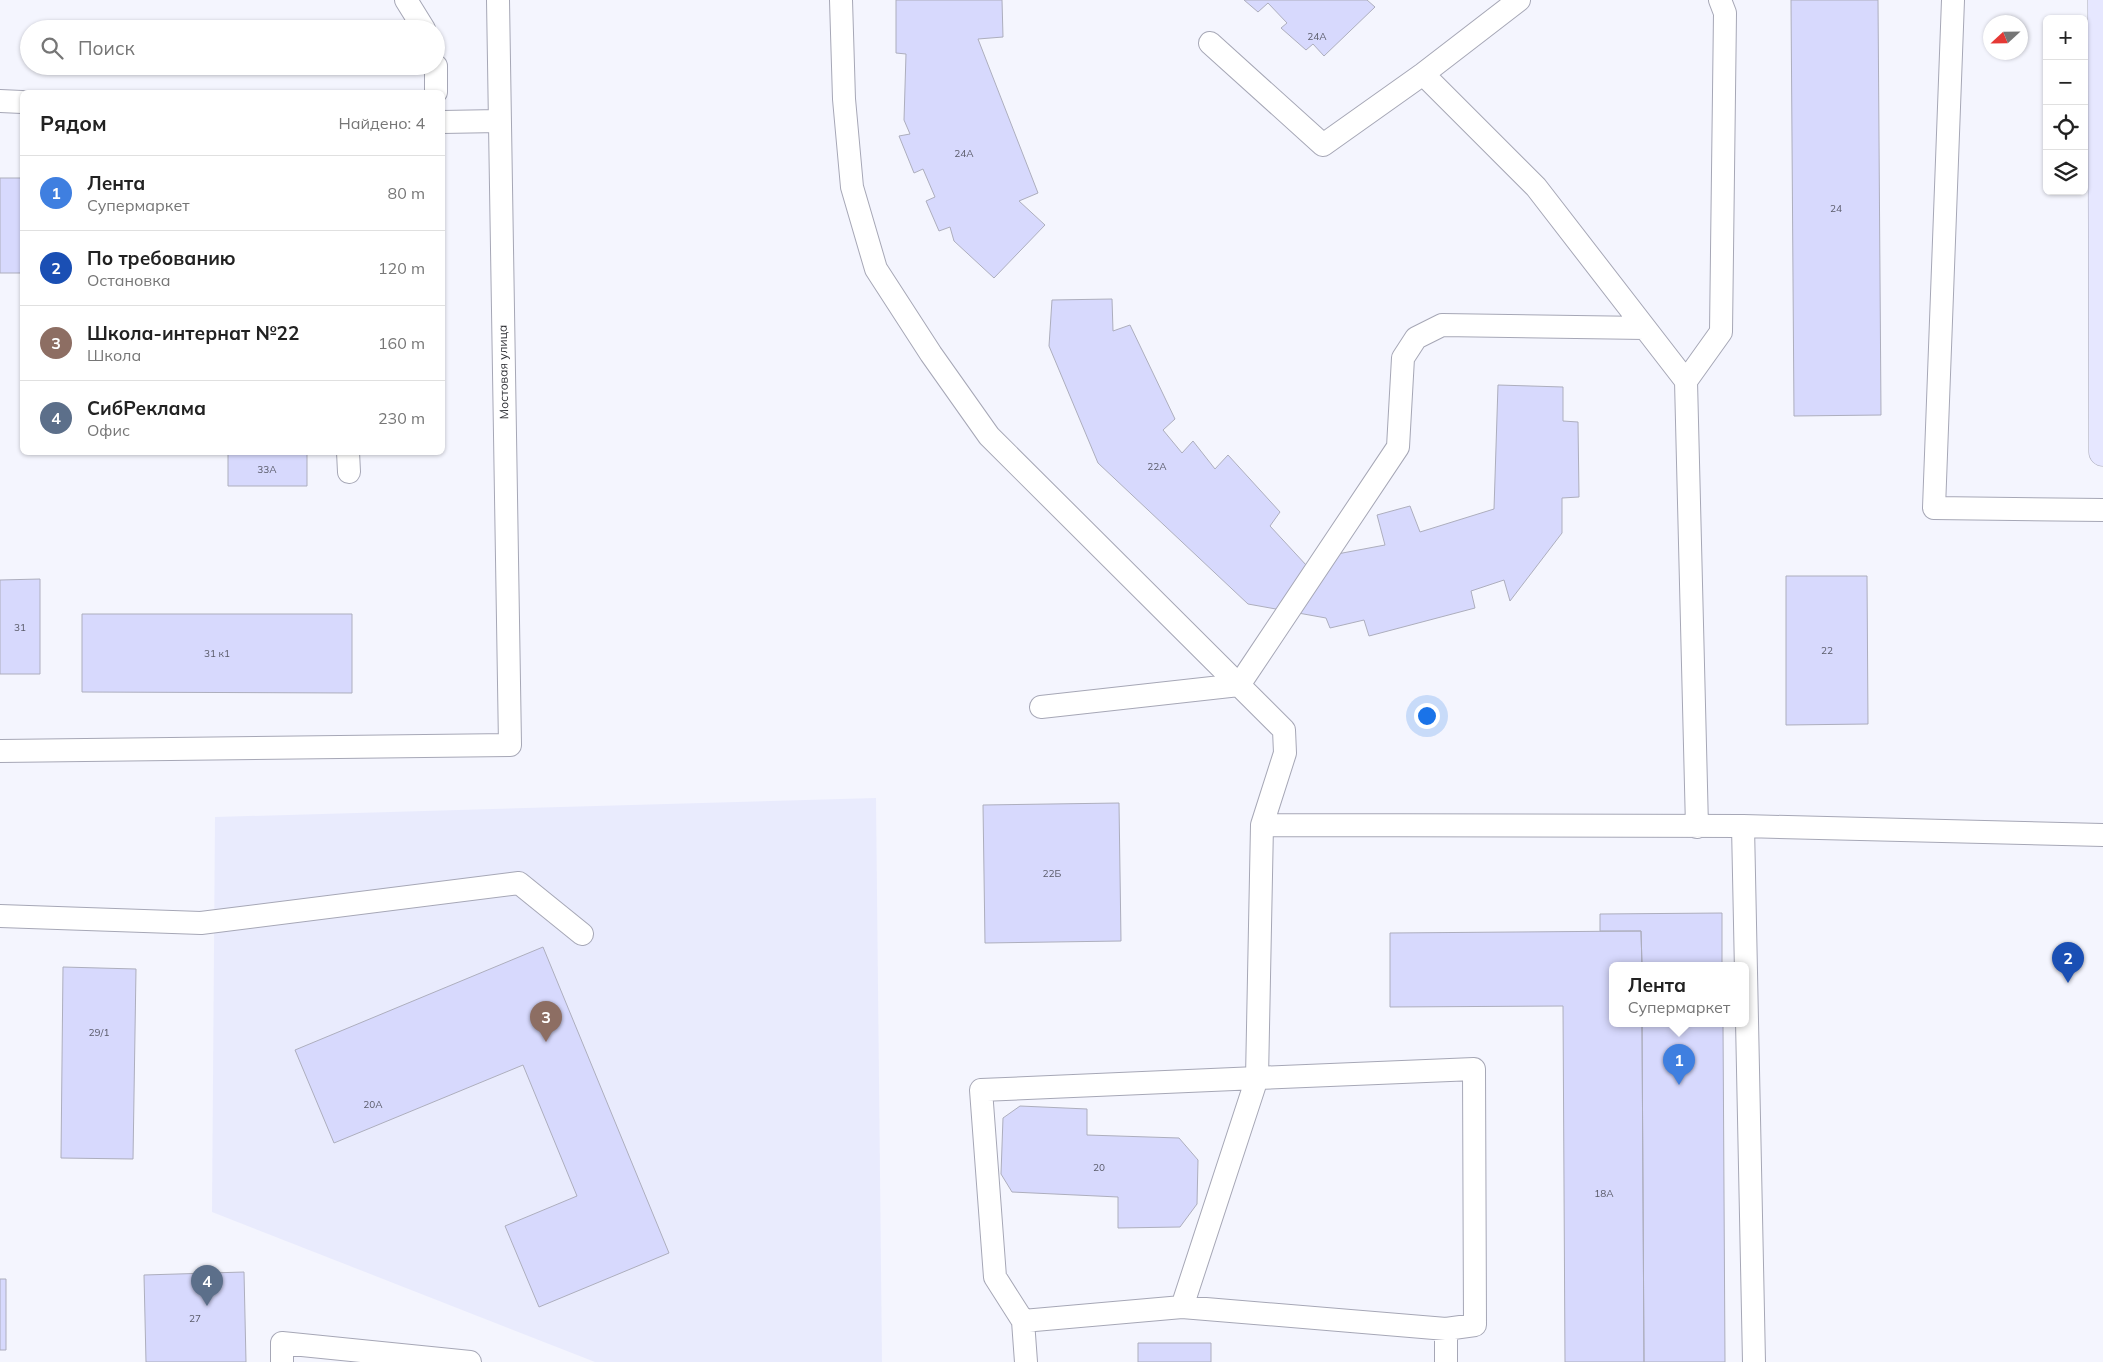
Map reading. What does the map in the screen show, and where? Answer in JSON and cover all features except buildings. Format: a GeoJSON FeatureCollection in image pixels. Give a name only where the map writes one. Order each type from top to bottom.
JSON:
{"type":"FeatureCollection","features":[{"type":"Feature","properties":{"kind":"main road"},"geometry":{"type":"LineString","coordinates":[[2102,0],[2103,452]]}},
{"type":"Feature","properties":{"kind":"lane"},"geometry":{"type":"LineString","coordinates":[[406,0],[418,20]]}},
{"type":"Feature","properties":{"kind":"lane","name":"Мостовая улица"},"geometry":{"type":"LineString","coordinates":[[0,751],[510,745],[498,0]]}},
{"type":"Feature","properties":{"kind":"lane"},"geometry":{"type":"LineString","coordinates":[[841,0],[844,99],[852,188],[876,269],[930,354],[989,436],[1284,730],[1285,753],[1262,825],[1257,1078],[1182,1307]]}},
{"type":"Feature","properties":{"kind":"lane"},"geometry":{"type":"LineString","coordinates":[[1210,44],[1323,145],[1423,74],[1519,0]]}},
{"type":"Feature","properties":{"kind":"lane"},"geometry":{"type":"LineString","coordinates":[[1686,381],[1721,332],[1725,13],[1720,0]]}},
{"type":"Feature","properties":{"kind":"lane"},"geometry":{"type":"LineString","coordinates":[[1953,0],[1934,508],[2103,510]]}},
{"type":"Feature","properties":{"kind":"lane"},"geometry":{"type":"LineString","coordinates":[[1423,74],[1536,187],[1686,381],[1697,827]]}},
{"type":"Feature","properties":{"kind":"lane"},"geometry":{"type":"LineString","coordinates":[[436,75],[436,90]]}},
{"type":"Feature","properties":{"kind":"lane"},"geometry":{"type":"LineString","coordinates":[[0,101],[20,102]]}},
{"type":"Feature","properties":{"kind":"lane"},"geometry":{"type":"LineString","coordinates":[[445,122],[499,121]]}},
{"type":"Feature","properties":{"kind":"lane"},"geometry":{"type":"LineString","coordinates":[[1041,707],[1239,685],[1398,447],[1403,358],[1416,338],[1442,324],[1645,328]]}},
{"type":"Feature","properties":{"kind":"lane"},"geometry":{"type":"LineString","coordinates":[[1262,825],[1743,826],[2103,835]]}},
{"type":"Feature","properties":{"kind":"lane"},"geometry":{"type":"LineString","coordinates":[[1743,826],[1746,962]]}},
{"type":"Feature","properties":{"kind":"lane"},"geometry":{"type":"LineString","coordinates":[[0,916],[201,923],[519,883],[582,934]]}},
{"type":"Feature","properties":{"kind":"lane"},"geometry":{"type":"LineString","coordinates":[[1747,1027],[1754,1362]]}},
{"type":"Feature","properties":{"kind":"lane"},"geometry":{"type":"LineString","coordinates":[[1023,1321],[1182,1307],[1446,1329],[1475,1325],[1474,1069],[981,1090],[995,1277],[1023,1321],[1026,1362]]}},
{"type":"Feature","properties":{"kind":"lane"},"geometry":{"type":"LineString","coordinates":[[1446,1329],[1446,1362]]}},
{"type":"Feature","properties":{"kind":"lane"},"geometry":{"type":"LineString","coordinates":[[282,1362],[282,1343],[470,1362]]}},
{"type":"Feature","properties":{"kind":"shaded area"},"geometry":{"type":"Polygon","coordinates":[[[876,798],[882,1362],[595,1362],[212,1212],[215,817],[876,798]]]}},
{"type":"Feature","properties":{"kind":"place","name":"По требованию"},"geometry":{"type":"Point","coordinates":[2068,983]}},
{"type":"Feature","properties":{"kind":"place","name":"Школа-интернат №22"},"geometry":{"type":"Point","coordinates":[546,1042]}},
{"type":"Feature","properties":{"kind":"place","name":"Лента"},"geometry":{"type":"Point","coordinates":[1679,1085]}},
{"type":"Feature","properties":{"kind":"place","name":"СибРеклама"},"geometry":{"type":"Point","coordinates":[207,1306]}}]}
